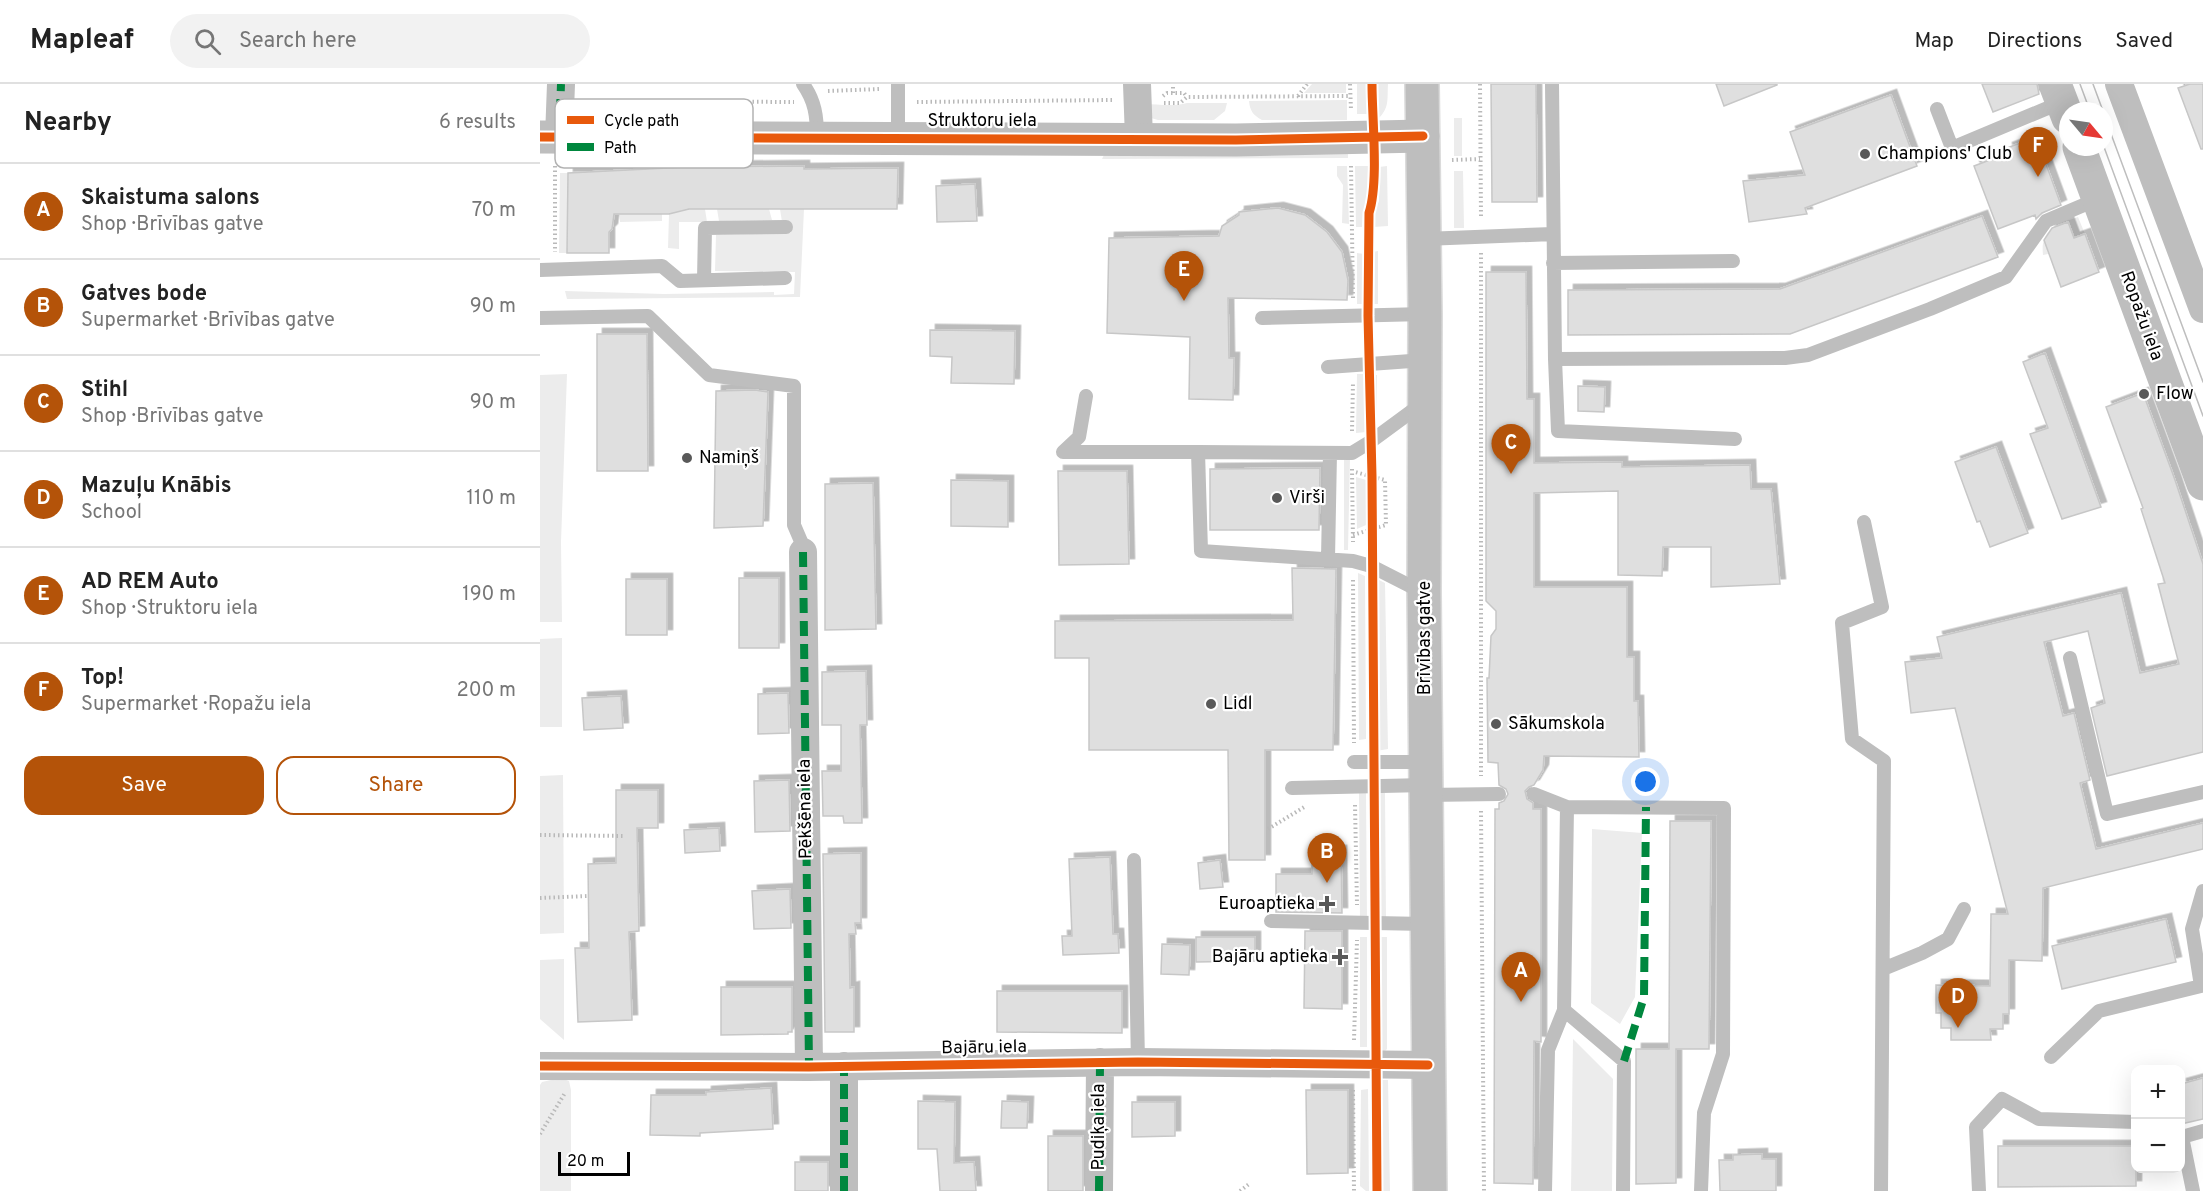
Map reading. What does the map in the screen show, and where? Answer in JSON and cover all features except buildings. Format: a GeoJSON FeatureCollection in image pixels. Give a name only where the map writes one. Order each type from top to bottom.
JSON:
{"type":"FeatureCollection","features":[{"type":"Feature","properties":{"kind":"main road","name":"Brīvības gatve"},"geometry":{"type":"LineString","coordinates":[[1422,84],[1425,314],[1426,924],[1430,1191]]}},
{"type":"Feature","properties":{"kind":"main road","name":"Struktoru iela"},"geometry":{"type":"LineString","coordinates":[[753,139],[898,137],[1236,140],[1423,136]]}},
{"type":"Feature","properties":{"kind":"main road","name":"Ropažu iela"},"geometry":{"type":"LineString","coordinates":[[2082,156],[2203,484]]}},
{"type":"Feature","properties":{"kind":"street"},"geometry":{"type":"LineString","coordinates":[[559,99],[561,84]]}},
{"type":"Feature","properties":{"kind":"street"},"geometry":{"type":"LineString","coordinates":[[1137,84],[1139,138]]}},
{"type":"Feature","properties":{"kind":"street"},"geometry":{"type":"LineString","coordinates":[[2119,84],[2203,309]]}},
{"type":"Feature","properties":{"kind":"street"},"geometry":{"type":"LineString","coordinates":[[551,147],[555,122]]}},
{"type":"Feature","properties":{"kind":"street","name":"Pēkšēna iela"},"geometry":{"type":"LineString","coordinates":[[803,552],[808,1067]]}},
{"type":"Feature","properties":{"kind":"street","name":"Bajāru iela"},"geometry":{"type":"LineString","coordinates":[[540,1066],[808,1067],[1100,1062],[1428,1065]]}},
{"type":"Feature","properties":{"kind":"street","name":"Pudiķa iela"},"geometry":{"type":"LineString","coordinates":[[1099,1191],[1100,1062]]}},
{"type":"Feature","properties":{"kind":"street"},"geometry":{"type":"LineString","coordinates":[[844,1066],[844,1191]]}},
{"type":"Feature","properties":{"kind":"lane"},"geometry":{"type":"LineString","coordinates":[[803,84],[812,97],[817,119],[817,137]]}},
{"type":"Feature","properties":{"kind":"lane"},"geometry":{"type":"LineString","coordinates":[[898,84],[898,137]]}},
{"type":"Feature","properties":{"kind":"lane"},"geometry":{"type":"LineString","coordinates":[[1552,84],[1553,263],[1558,431],[1736,439]]}},
{"type":"Feature","properties":{"kind":"lane"},"geometry":{"type":"LineString","coordinates":[[1937,109],[1952,148],[2062,101]]}},
{"type":"Feature","properties":{"kind":"lane"},"geometry":{"type":"LineString","coordinates":[[1555,359],[1785,358],[1808,355],[1930,309],[2006,277],[2046,221],[2098,199]]}},
{"type":"Feature","properties":{"kind":"lane"},"geometry":{"type":"LineString","coordinates":[[704,280],[705,228],[786,227]]}},
{"type":"Feature","properties":{"kind":"lane"},"geometry":{"type":"LineString","coordinates":[[1424,239],[1553,234]]}},
{"type":"Feature","properties":{"kind":"lane"},"geometry":{"type":"LineString","coordinates":[[1553,263],[1732,261]]}},
{"type":"Feature","properties":{"kind":"lane"},"geometry":{"type":"LineString","coordinates":[[540,270],[662,266],[680,281],[785,279]]}},
{"type":"Feature","properties":{"kind":"lane"},"geometry":{"type":"LineString","coordinates":[[1262,318],[1425,314]]}},
{"type":"Feature","properties":{"kind":"lane"},"geometry":{"type":"LineString","coordinates":[[540,318],[648,316],[709,375],[794,386],[794,525],[803,546],[803,552]]}},
{"type":"Feature","properties":{"kind":"lane"},"geometry":{"type":"LineString","coordinates":[[1328,367],[1425,360]]}},
{"type":"Feature","properties":{"kind":"lane"},"geometry":{"type":"LineString","coordinates":[[1086,396],[1079,437],[1064,452],[1352,453],[1425,401]]}},
{"type":"Feature","properties":{"kind":"lane"},"geometry":{"type":"LineString","coordinates":[[1198,452],[1201,551],[1353,561],[1371,566],[1424,593]]}},
{"type":"Feature","properties":{"kind":"lane"},"geometry":{"type":"LineString","coordinates":[[1328,559],[1330,453]]}},
{"type":"Feature","properties":{"kind":"lane"},"geometry":{"type":"LineString","coordinates":[[1864,522],[1882,607],[1842,623],[1852,739],[1884,761],[1881,1191]]}},
{"type":"Feature","properties":{"kind":"lane"},"geometry":{"type":"LineString","coordinates":[[2070,658],[2107,814],[2203,792]]}},
{"type":"Feature","properties":{"kind":"lane"},"geometry":{"type":"LineString","coordinates":[[1354,762],[1481,794],[1499,794]]}},
{"type":"Feature","properties":{"kind":"lane"},"geometry":{"type":"LineString","coordinates":[[1292,788],[1426,780]]}},
{"type":"Feature","properties":{"kind":"lane"},"geometry":{"type":"LineString","coordinates":[[1534,794],[1567,807],[1724,808],[1723,1054],[1704,1113],[1701,1191]]}},
{"type":"Feature","properties":{"kind":"lane"},"geometry":{"type":"LineString","coordinates":[[1545,1191],[1548,1050],[1564,1010],[1567,807]]}},
{"type":"Feature","properties":{"kind":"lane"},"geometry":{"type":"LineString","coordinates":[[1134,860],[1138,1062]]}},
{"type":"Feature","properties":{"kind":"lane"},"geometry":{"type":"LineString","coordinates":[[2051,1058],[2099,1011],[2201,986],[2192,929],[2203,891]]}},
{"type":"Feature","properties":{"kind":"lane"},"geometry":{"type":"LineString","coordinates":[[1883,969],[1922,953],[1948,939],[1964,909]]}},
{"type":"Feature","properties":{"kind":"lane"},"geometry":{"type":"LineString","coordinates":[[1270,921],[1426,924]]}},
{"type":"Feature","properties":{"kind":"lane"},"geometry":{"type":"LineString","coordinates":[[1564,1010],[1624,1061],[1623,1191]]}},
{"type":"Feature","properties":{"kind":"lane"},"geometry":{"type":"LineString","coordinates":[[1978,1191],[1976,1127],[2002,1099],[2039,1119],[2131,1122]]}},
{"type":"Feature","properties":{"kind":"lane"},"geometry":{"type":"LineString","coordinates":[[2193,1191],[2182,1137],[2203,1131]]}},
{"type":"Feature","properties":{"kind":"path"},"geometry":{"type":"LineString","coordinates":[[1298,96],[1307,84]]}},
{"type":"Feature","properties":{"kind":"path"},"geometry":{"type":"LineString","coordinates":[[1350,84],[1351,117]]}},
{"type":"Feature","properties":{"kind":"path"},"geometry":{"type":"LineString","coordinates":[[1480,84],[1484,1191]]}},
{"type":"Feature","properties":{"kind":"path"},"geometry":{"type":"LineString","coordinates":[[1173,87],[1173,93]]}},
{"type":"Feature","properties":{"kind":"path"},"geometry":{"type":"LineString","coordinates":[[1167,93],[1184,93],[1187,97]]}},
{"type":"Feature","properties":{"kind":"path"},"geometry":{"type":"LineString","coordinates":[[1237,96],[1350,96]]}},
{"type":"Feature","properties":{"kind":"path"},"geometry":{"type":"LineString","coordinates":[[551,147],[555,249]]}},
{"type":"Feature","properties":{"kind":"path"},"geometry":{"type":"LineString","coordinates":[[1452,160],[1480,159]]}},
{"type":"Feature","properties":{"kind":"path"},"geometry":{"type":"LineString","coordinates":[[1370,442],[1372,487]]}},
{"type":"Feature","properties":{"kind":"path"},"geometry":{"type":"LineString","coordinates":[[1352,471],[1385,480],[1386,525],[1353,536]]}},
{"type":"Feature","properties":{"kind":"path"},"geometry":{"type":"LineString","coordinates":[[1371,519],[1371,566]]}},
{"type":"Feature","properties":{"kind":"path"},"geometry":{"type":"LineString","coordinates":[[540,835],[625,836]]}},
{"type":"Feature","properties":{"kind":"path"},"geometry":{"type":"LineString","coordinates":[[540,898],[588,896]]}},
{"type":"Feature","properties":{"kind":"path"},"geometry":{"type":"LineString","coordinates":[[1354,1065],[1355,1191]]}},
{"type":"Feature","properties":{"kind":"path"},"geometry":{"type":"LineString","coordinates":[[540,1134],[570,1086],[590,1066]]}},
{"type":"Feature","properties":{"kind":"path"},"geometry":{"type":"LineString","coordinates":[[1240,1191],[1249,1184]]}},
{"type":"Feature","properties":{"kind":"shaded area"},"geometry":{"type":"Polygon","coordinates":[[[1312,84],[1346,84],[1346,93],[1304,93],[1312,84]]]}},
{"type":"Feature","properties":{"kind":"shaded area"},"geometry":{"type":"Polygon","coordinates":[[[1357,84],[1368,84],[1368,114],[1357,114],[1357,84]]]}},
{"type":"Feature","properties":{"kind":"shaded area"},"geometry":{"type":"Polygon","coordinates":[[[1377,84],[1388,84],[1388,99],[1386,108],[1377,120],[1377,84]]]}},
{"type":"Feature","properties":{"kind":"shaded area"},"geometry":{"type":"Polygon","coordinates":[[[1347,100],[1347,120],[1262,120],[1252,112],[1249,101],[1347,100]]]}},
{"type":"Feature","properties":{"kind":"shaded area"},"geometry":{"type":"Polygon","coordinates":[[[1227,103],[1225,111],[1214,120],[1158,120],[1151,118],[1143,104],[1171,105],[1227,103]]]}},
{"type":"Feature","properties":{"kind":"shaded area"},"geometry":{"type":"Polygon","coordinates":[[[1454,118],[1462,118],[1462,156],[1454,156],[1454,118]]]}},
{"type":"Feature","properties":{"kind":"shaded area"},"geometry":{"type":"Polygon","coordinates":[[[1348,150],[1348,158],[1102,159],[1104,155],[1348,150]]]}},
{"type":"Feature","properties":{"kind":"shaded area"},"geometry":{"type":"Polygon","coordinates":[[[1337,166],[1347,166],[1349,224],[1342,223],[1343,185],[1337,176],[1337,166]]]}},
{"type":"Feature","properties":{"kind":"shaded area"},"geometry":{"type":"Polygon","coordinates":[[[1355,166],[1368,166],[1367,205],[1363,213],[1362,227],[1356,227],[1355,166]]]}},
{"type":"Feature","properties":{"kind":"shaded area"},"geometry":{"type":"Polygon","coordinates":[[[1387,166],[1388,226],[1373,227],[1373,216],[1379,201],[1379,167],[1387,166]]]}},
{"type":"Feature","properties":{"kind":"shaded area"},"geometry":{"type":"Polygon","coordinates":[[[1454,171],[1463,171],[1464,228],[1454,228],[1454,171]]]}},
{"type":"Feature","properties":{"kind":"shaded area"},"geometry":{"type":"Polygon","coordinates":[[[560,173],[568,173],[567,253],[559,253],[560,173]]]}},
{"type":"Feature","properties":{"kind":"shaded area"},"geometry":{"type":"Polygon","coordinates":[[[689,209],[705,209],[707,222],[679,222],[679,249],[668,248],[669,214],[689,209]]]}},
{"type":"Feature","properties":{"kind":"shaded area"},"geometry":{"type":"Polygon","coordinates":[[[717,209],[769,209],[772,220],[719,221],[717,209]]]}},
{"type":"Feature","properties":{"kind":"shaded area"},"geometry":{"type":"Polygon","coordinates":[[[780,209],[804,209],[800,297],[567,299],[565,291],[794,294],[795,272],[715,271],[716,235],[791,233],[791,222],[782,222],[780,209]]]}},
{"type":"Feature","properties":{"kind":"shaded area"},"geometry":{"type":"Polygon","coordinates":[[[620,214],[662,214],[662,221],[620,222],[620,214]]]}},
{"type":"Feature","properties":{"kind":"shaded area"},"geometry":{"type":"Polygon","coordinates":[[[2078,217],[2085,234],[2047,248],[2048,254],[2043,255],[2044,239],[2047,233],[2057,225],[2078,217]]]}},
{"type":"Feature","properties":{"kind":"shaded area"},"geometry":{"type":"Polygon","coordinates":[[[1378,251],[1378,304],[1372,304],[1373,252],[1378,251]]]}},
{"type":"Feature","properties":{"kind":"shaded area"},"geometry":{"type":"Polygon","coordinates":[[[1357,253],[1364,254],[1363,304],[1357,304],[1357,253]]]}},
{"type":"Feature","properties":{"kind":"shaded area"},"geometry":{"type":"Polygon","coordinates":[[[567,374],[561,542],[562,622],[540,622],[540,375],[567,374]]]}},
{"type":"Feature","properties":{"kind":"shaded area"},"geometry":{"type":"Polygon","coordinates":[[[1357,374],[1365,374],[1366,432],[1356,433],[1357,374]]]}},
{"type":"Feature","properties":{"kind":"shaded area"},"geometry":{"type":"Polygon","coordinates":[[[1373,375],[1377,375],[1377,423],[1371,429],[1373,375]]]}},
{"type":"Feature","properties":{"kind":"shaded area"},"geometry":{"type":"Polygon","coordinates":[[[1344,457],[1350,457],[1348,550],[1344,550],[1344,457]]]}},
{"type":"Feature","properties":{"kind":"shaded area"},"geometry":{"type":"Polygon","coordinates":[[[1356,477],[1366,480],[1366,525],[1357,529],[1356,477]]]}},
{"type":"Feature","properties":{"kind":"shaded area"},"geometry":{"type":"Polygon","coordinates":[[[1358,573],[1365,576],[1366,739],[1359,740],[1358,573]]]}},
{"type":"Feature","properties":{"kind":"shaded area"},"geometry":{"type":"Polygon","coordinates":[[[1375,578],[1385,583],[1388,749],[1376,751],[1375,578]]]}},
{"type":"Feature","properties":{"kind":"shaded area"},"geometry":{"type":"Polygon","coordinates":[[[562,638],[562,727],[540,727],[540,639],[562,638]]]}},
{"type":"Feature","properties":{"kind":"shaded area"},"geometry":{"type":"Polygon","coordinates":[[[563,775],[564,933],[540,934],[540,776],[563,775]]]}},
{"type":"Feature","properties":{"kind":"shaded area"},"geometry":{"type":"Polygon","coordinates":[[[1359,793],[1366,793],[1367,922],[1360,922],[1359,793]]]}},
{"type":"Feature","properties":{"kind":"shaded area"},"geometry":{"type":"Polygon","coordinates":[[[1378,793],[1385,793],[1386,921],[1379,921],[1378,793]]]}},
{"type":"Feature","properties":{"kind":"shaded area"},"geometry":{"type":"Polygon","coordinates":[[[1592,829],[1642,833],[1635,997],[1620,1024],[1591,1003],[1592,829]]]}},
{"type":"Feature","properties":{"kind":"shaded area"},"geometry":{"type":"Polygon","coordinates":[[[1360,937],[1367,937],[1367,1047],[1360,1047],[1360,937]]]}},
{"type":"Feature","properties":{"kind":"shaded area"},"geometry":{"type":"Polygon","coordinates":[[[1379,937],[1387,937],[1387,1049],[1378,1054],[1379,937]]]}},
{"type":"Feature","properties":{"kind":"shaded area"},"geometry":{"type":"Polygon","coordinates":[[[564,959],[564,1040],[540,1019],[540,960],[564,959]]]}},
{"type":"Feature","properties":{"kind":"shaded area"},"geometry":{"type":"Polygon","coordinates":[[[1573,1039],[1613,1079],[1612,1191],[1571,1191],[1573,1039]]]}},
{"type":"Feature","properties":{"kind":"shaded area"},"geometry":{"type":"Polygon","coordinates":[[[560,1078],[569,1081],[571,1090],[571,1191],[540,1191],[540,1085],[542,1082],[560,1078]]]}},
{"type":"Feature","properties":{"kind":"shaded area"},"geometry":{"type":"Polygon","coordinates":[[[1381,1080],[1388,1080],[1390,1191],[1381,1191],[1381,1080]]]}},
{"type":"Feature","properties":{"kind":"shaded area"},"geometry":{"type":"Polygon","coordinates":[[[1368,1089],[1369,1191],[1366,1191],[1360,1186],[1361,1090],[1368,1089]]]}},
{"type":"Feature","properties":{"kind":"tram line"},"geometry":{"type":"LineString","coordinates":[[2080,84],[2087,102]]}},
{"type":"Feature","properties":{"kind":"tram line"},"geometry":{"type":"LineString","coordinates":[[2093,84],[2100,102]]}},
{"type":"Feature","properties":{"kind":"tram line"},"geometry":{"type":"LineString","coordinates":[[2113,139],[2203,382]]}},
{"type":"Feature","properties":{"kind":"tram line"},"geometry":{"type":"LineString","coordinates":[[2107,156],[2203,416]]}},
{"type":"Feature","properties":{"kind":"marked path"},"geometry":{"type":"LineString","coordinates":[[560,99],[561,84]]}},
{"type":"Feature","properties":{"kind":"marked path"},"geometry":{"type":"LineString","coordinates":[[803,552],[809,1067]]}},
{"type":"Feature","properties":{"kind":"marked path"},"geometry":{"type":"LineString","coordinates":[[1624,1061],[1644,997],[1646,807]]}},
{"type":"Feature","properties":{"kind":"marked path"},"geometry":{"type":"LineString","coordinates":[[1099,1191],[1100,1062]]}},
{"type":"Feature","properties":{"kind":"marked path"},"geometry":{"type":"LineString","coordinates":[[844,1066],[844,1191]]}},
{"type":"Feature","properties":{"kind":"cycle path"},"geometry":{"type":"LineString","coordinates":[[1372,84],[1374,185],[1369,213],[1368,316],[1372,476],[1377,1191]]}},
{"type":"Feature","properties":{"kind":"cycle path"},"geometry":{"type":"LineString","coordinates":[[753,138],[1236,140],[1423,136]]}},
{"type":"Feature","properties":{"kind":"cycle path"},"geometry":{"type":"LineString","coordinates":[[540,137],[555,137]]}},
{"type":"Feature","properties":{"kind":"cycle path"},"geometry":{"type":"LineString","coordinates":[[540,1066],[809,1067],[1138,1062],[1428,1065]]}},
{"type":"Feature","properties":{"kind":"place","name":"Champions' Club"},"geometry":{"type":"Point","coordinates":[1865,154]}},
{"type":"Feature","properties":{"kind":"place","name":"Top!"},"geometry":{"type":"Point","coordinates":[2038,177]}},
{"type":"Feature","properties":{"kind":"place","name":"AD REM Auto"},"geometry":{"type":"Point","coordinates":[1184,301]}},
{"type":"Feature","properties":{"kind":"place","name":"Flow"},"geometry":{"type":"Point","coordinates":[2144,394]}},
{"type":"Feature","properties":{"kind":"place","name":"Namiņš"},"geometry":{"type":"Point","coordinates":[687,458]}},
{"type":"Feature","properties":{"kind":"place","name":"Stihl"},"geometry":{"type":"Point","coordinates":[1511,474]}},
{"type":"Feature","properties":{"kind":"place","name":"Virši"},"geometry":{"type":"Point","coordinates":[1277,498]}},
{"type":"Feature","properties":{"kind":"place","name":"Lidl"},"geometry":{"type":"Point","coordinates":[1211,704]}},
{"type":"Feature","properties":{"kind":"place","name":"Sākumskola"},"geometry":{"type":"Point","coordinates":[1496,724]}},
{"type":"Feature","properties":{"kind":"place","name":"Gatves bode"},"geometry":{"type":"Point","coordinates":[1327,883]}},
{"type":"Feature","properties":{"kind":"place","name":"Euroaptieka"},"geometry":{"type":"Point","coordinates":[1327,904]}},
{"type":"Feature","properties":{"kind":"place","name":"Bajāru aptieka"},"geometry":{"type":"Point","coordinates":[1340,957]}},
{"type":"Feature","properties":{"kind":"place","name":"Skaistuma salons"},"geometry":{"type":"Point","coordinates":[1521,1002]}},
{"type":"Feature","properties":{"kind":"place","name":"Mazuļu Knābis"},"geometry":{"type":"Point","coordinates":[1958,1028]}}]}
